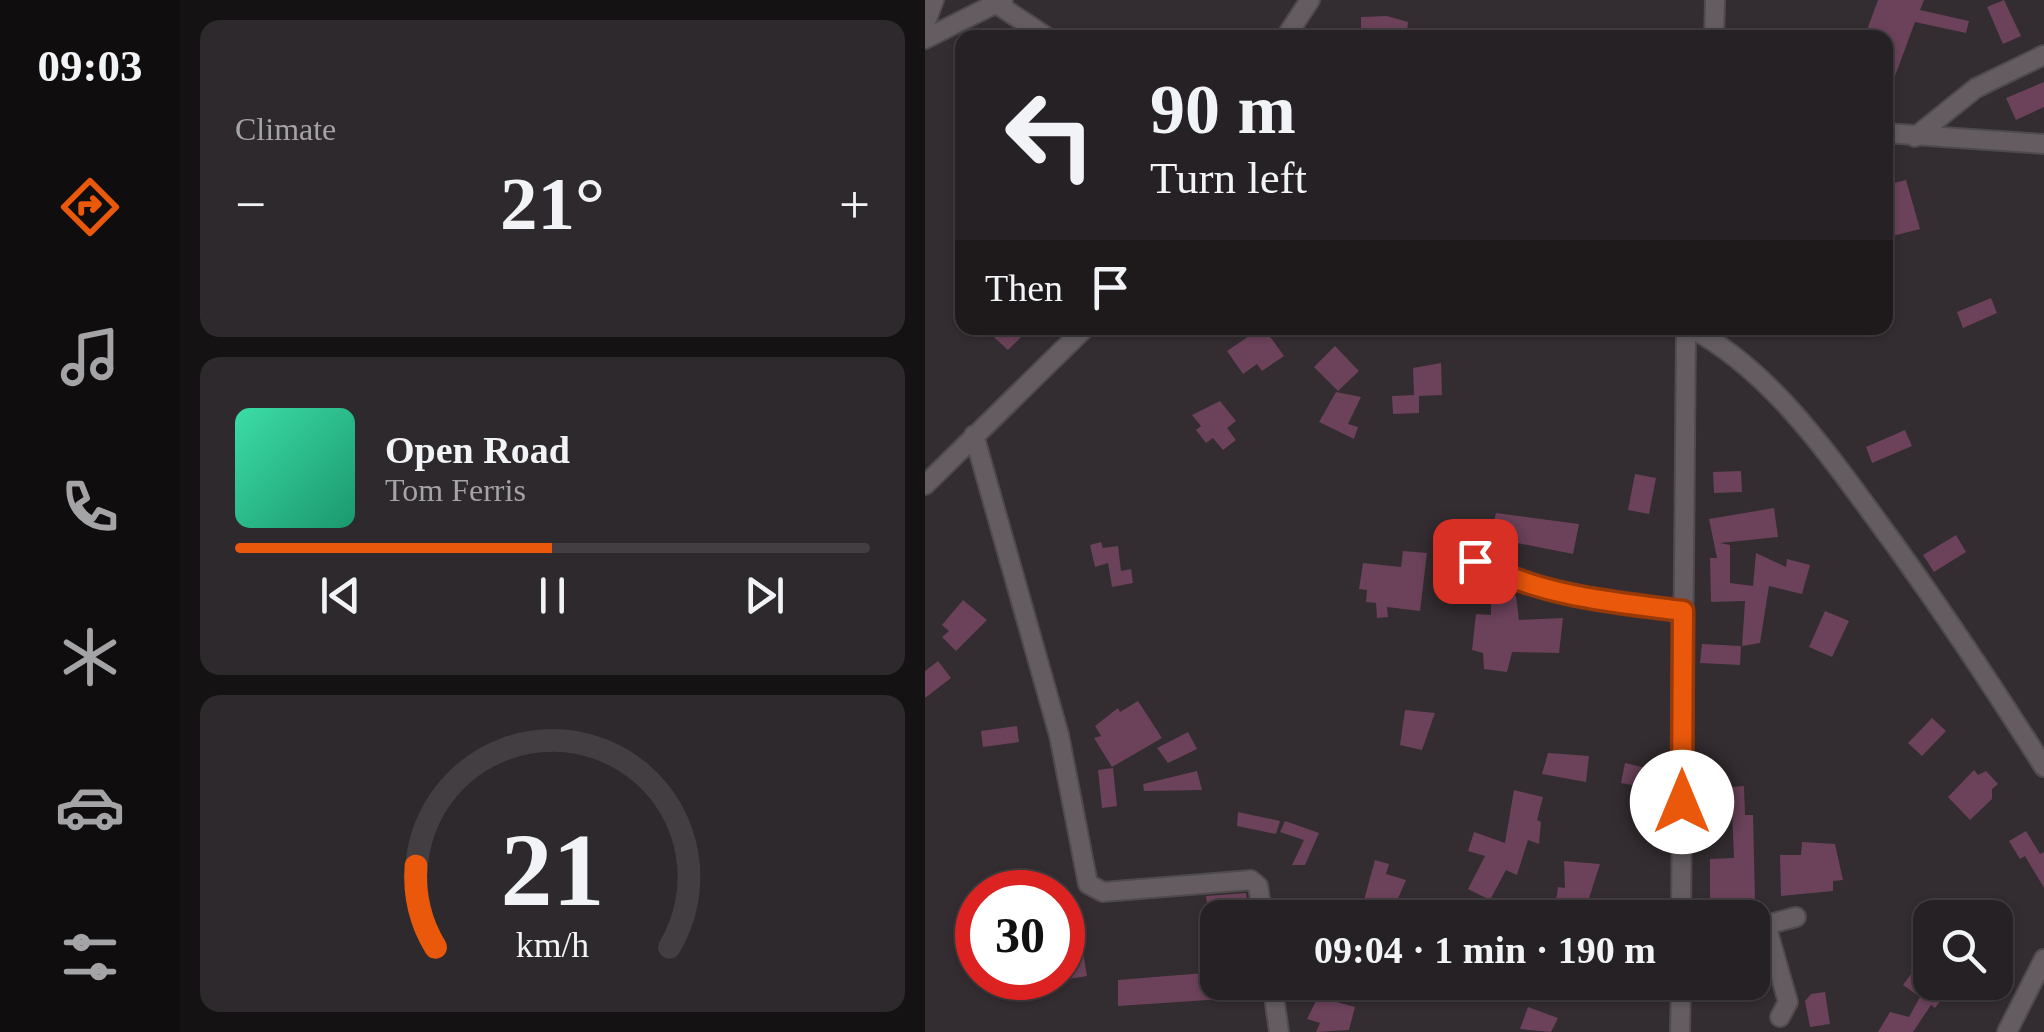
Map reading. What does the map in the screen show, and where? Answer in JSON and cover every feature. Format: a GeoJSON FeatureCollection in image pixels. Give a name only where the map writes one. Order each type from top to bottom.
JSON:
{"type":"FeatureCollection","features":[{"type":"Feature","properties":{"kind":"street"},"geometry":{"type":"LineString","coordinates":[[925,24],[934,0]]}},
{"type":"Feature","properties":{"kind":"street"},"geometry":{"type":"LineString","coordinates":[[1290,30],[1310,0]]}},
{"type":"Feature","properties":{"kind":"street"},"geometry":{"type":"LineString","coordinates":[[1714,30],[1715,0]]}},
{"type":"Feature","properties":{"kind":"street"},"geometry":{"type":"LineString","coordinates":[[925,39],[997,1],[1036,30]]}},
{"type":"Feature","properties":{"kind":"street"},"geometry":{"type":"LineString","coordinates":[[1915,137],[1976,88],[2044,55]]}},
{"type":"Feature","properties":{"kind":"street"},"geometry":{"type":"LineString","coordinates":[[1893,134],[2044,144]]}},
{"type":"Feature","properties":{"kind":"street"},"geometry":{"type":"LineString","coordinates":[[925,484],[1078,335]]}},
{"type":"Feature","properties":{"kind":"street"},"geometry":{"type":"LineString","coordinates":[[1681,900],[1688,335]]}},
{"type":"Feature","properties":{"kind":"street"},"geometry":{"type":"LineString","coordinates":[[1702,335],[1724,346],[1815,435],[1962,638],[2044,766]]}},
{"type":"Feature","properties":{"kind":"street"},"geometry":{"type":"LineString","coordinates":[[974,435],[1059,735],[1088,884],[1103,892],[1251,880],[1257,886],[1260,900]]}},
{"type":"Feature","properties":{"kind":"street"},"geometry":{"type":"LineString","coordinates":[[1475,561],[1516,582],[1585,599],[1683,611]]}},
{"type":"Feature","properties":{"kind":"street"},"geometry":{"type":"LineString","coordinates":[[1770,921],[1795,918]]}},
{"type":"Feature","properties":{"kind":"street"},"geometry":{"type":"LineString","coordinates":[[1770,952],[1788,1002],[1781,1017]]}},
{"type":"Feature","properties":{"kind":"street"},"geometry":{"type":"LineString","coordinates":[[2007,1032],[2044,958]]}},
{"type":"Feature","properties":{"kind":"street"},"geometry":{"type":"LineString","coordinates":[[1275,1000],[1279,1032]]}},
{"type":"Feature","properties":{"kind":"street"},"geometry":{"type":"LineString","coordinates":[[1680,1032],[1681,1000]]}},
{"type":"Feature","properties":{"kind":"building"},"geometry":{"type":"Polygon","coordinates":[[[1878,0],[1924,0],[1920,10],[1969,21],[1966,33],[1915,22],[1895,76],[1893,30],[1867,30],[1878,0]]]}},
{"type":"Feature","properties":{"kind":"building"},"geometry":{"type":"Polygon","coordinates":[[[2004,0],[2021,36],[2003,44],[1987,7],[2004,0]]]}},
{"type":"Feature","properties":{"kind":"building"},"geometry":{"type":"Polygon","coordinates":[[[1387,16],[1408,22],[1407,30],[1361,30],[1361,17],[1387,16]]]}},
{"type":"Feature","properties":{"kind":"building"},"geometry":{"type":"Polygon","coordinates":[[[2044,82],[2044,107],[2016,120],[2006,98],[2044,82]]]}},
{"type":"Feature","properties":{"kind":"building"},"geometry":{"type":"Polygon","coordinates":[[[1906,180],[1920,229],[1893,236],[1893,183],[1906,180]]]}},
{"type":"Feature","properties":{"kind":"building"},"geometry":{"type":"Polygon","coordinates":[[[1991,298],[1997,313],[1963,328],[1957,312],[1991,298]]]}},
{"type":"Feature","properties":{"kind":"building"},"geometry":{"type":"Polygon","coordinates":[[[992,335],[1023,335],[1008,350],[992,335]]]}},
{"type":"Feature","properties":{"kind":"building"},"geometry":{"type":"Polygon","coordinates":[[[1251,335],[1269,335],[1284,356],[1262,371],[1257,364],[1243,374],[1227,351],[1251,335]]]}},
{"type":"Feature","properties":{"kind":"building"},"geometry":{"type":"Polygon","coordinates":[[[1335,346],[1359,371],[1338,391],[1314,367],[1335,346]]]}},
{"type":"Feature","properties":{"kind":"building"},"geometry":{"type":"Polygon","coordinates":[[[1441,363],[1442,395],[1419,396],[1419,413],[1393,414],[1392,396],[1414,395],[1413,368],[1441,363]]]}},
{"type":"Feature","properties":{"kind":"building"},"geometry":{"type":"Polygon","coordinates":[[[1336,392],[1361,397],[1348,424],[1358,427],[1354,439],[1319,422],[1336,392]]]}},
{"type":"Feature","properties":{"kind":"building"},"geometry":{"type":"Polygon","coordinates":[[[1220,401],[1236,421],[1227,428],[1236,440],[1223,450],[1213,438],[1206,443],[1196,430],[1201,426],[1192,415],[1220,401]]]}},
{"type":"Feature","properties":{"kind":"building"},"geometry":{"type":"Polygon","coordinates":[[[1905,430],[1912,446],[1872,463],[1866,447],[1905,430]]]}},
{"type":"Feature","properties":{"kind":"building"},"geometry":{"type":"Polygon","coordinates":[[[1741,471],[1742,492],[1714,493],[1713,472],[1741,471]]]}},
{"type":"Feature","properties":{"kind":"building"},"geometry":{"type":"Polygon","coordinates":[[[1635,474],[1656,478],[1649,514],[1628,510],[1635,474]]]}},
{"type":"Feature","properties":{"kind":"building"},"geometry":{"type":"Polygon","coordinates":[[[1774,508],[1778,537],[1720,543],[1730,545],[1730,583],[1753,586],[1756,553],[1786,567],[1787,559],[1810,565],[1802,594],[1769,586],[1760,643],[1742,646],[1745,601],[1711,602],[1710,558],[1717,558],[1709,519],[1774,508]]]}},
{"type":"Feature","properties":{"kind":"building"},"geometry":{"type":"Polygon","coordinates":[[[1496,513],[1579,524],[1573,554],[1502,540],[1497,555],[1486,552],[1496,513]]]}},
{"type":"Feature","properties":{"kind":"building"},"geometry":{"type":"Polygon","coordinates":[[[1956,535],[1966,552],[1934,572],[1923,555],[1956,535]]]}},
{"type":"Feature","properties":{"kind":"building"},"geometry":{"type":"Polygon","coordinates":[[[1101,542],[1103,548],[1118,546],[1121,571],[1131,569],[1133,583],[1112,587],[1108,563],[1095,567],[1090,545],[1101,542]]]}},
{"type":"Feature","properties":{"kind":"building"},"geometry":{"type":"Polygon","coordinates":[[[1403,551],[1427,553],[1420,611],[1387,607],[1388,617],[1377,618],[1376,603],[1366,602],[1367,590],[1359,589],[1363,563],[1401,567],[1403,551]]]}},
{"type":"Feature","properties":{"kind":"building"},"geometry":{"type":"Polygon","coordinates":[[[1491,595],[1516,596],[1519,620],[1563,618],[1559,653],[1512,652],[1507,672],[1484,669],[1483,653],[1472,650],[1476,614],[1491,615],[1491,595]]]}},
{"type":"Feature","properties":{"kind":"building"},"geometry":{"type":"Polygon","coordinates":[[[963,600],[987,620],[956,651],[942,637],[949,631],[942,625],[963,600]]]}},
{"type":"Feature","properties":{"kind":"building"},"geometry":{"type":"Polygon","coordinates":[[[1825,611],[1849,621],[1832,657],[1809,647],[1825,611]]]}},
{"type":"Feature","properties":{"kind":"building"},"geometry":{"type":"Polygon","coordinates":[[[1702,644],[1741,646],[1740,665],[1700,663],[1702,644]]]}},
{"type":"Feature","properties":{"kind":"building"},"geometry":{"type":"Polygon","coordinates":[[[938,661],[951,678],[925,698],[925,671],[938,661]]]}},
{"type":"Feature","properties":{"kind":"building"},"geometry":{"type":"Polygon","coordinates":[[[1138,701],[1162,738],[1112,767],[1094,738],[1101,736],[1095,726],[1118,708],[1120,712],[1138,701]]]}},
{"type":"Feature","properties":{"kind":"building"},"geometry":{"type":"Polygon","coordinates":[[[1405,710],[1435,713],[1422,750],[1400,745],[1405,710]]]}},
{"type":"Feature","properties":{"kind":"building"},"geometry":{"type":"Polygon","coordinates":[[[1932,718],[1946,731],[1922,756],[1908,743],[1932,718]]]}},
{"type":"Feature","properties":{"kind":"building"},"geometry":{"type":"Polygon","coordinates":[[[1017,726],[1019,742],[983,747],[981,731],[1017,726]]]}},
{"type":"Feature","properties":{"kind":"building"},"geometry":{"type":"Polygon","coordinates":[[[1188,732],[1197,749],[1168,763],[1157,748],[1188,732]]]}},
{"type":"Feature","properties":{"kind":"building"},"geometry":{"type":"Polygon","coordinates":[[[1548,753],[1589,756],[1586,782],[1542,774],[1548,753]]]}},
{"type":"Feature","properties":{"kind":"building"},"geometry":{"type":"Polygon","coordinates":[[[1625,763],[1659,771],[1656,789],[1621,783],[1625,763]]]}},
{"type":"Feature","properties":{"kind":"building"},"geometry":{"type":"Polygon","coordinates":[[[1113,768],[1117,806],[1102,808],[1098,770],[1113,768]]]}},
{"type":"Feature","properties":{"kind":"building"},"geometry":{"type":"Polygon","coordinates":[[[1974,770],[1978,775],[1986,771],[1998,784],[1992,789],[1992,799],[1970,820],[1948,797],[1974,770]]]}},
{"type":"Feature","properties":{"kind":"building"},"geometry":{"type":"Polygon","coordinates":[[[1197,771],[1202,790],[1144,791],[1143,784],[1197,771]]]}},
{"type":"Feature","properties":{"kind":"building"},"geometry":{"type":"Polygon","coordinates":[[[1744,786],[1745,815],[1753,815],[1755,900],[1710,900],[1710,859],[1734,858],[1731,787],[1744,786]]]}},
{"type":"Feature","properties":{"kind":"building"},"geometry":{"type":"Polygon","coordinates":[[[1514,790],[1543,797],[1537,820],[1541,822],[1539,844],[1528,840],[1517,875],[1506,870],[1490,900],[1468,889],[1485,856],[1468,851],[1474,832],[1505,843],[1514,790]]]}},
{"type":"Feature","properties":{"kind":"building"},"geometry":{"type":"Polygon","coordinates":[[[1238,812],[1280,821],[1276,834],[1237,826],[1238,812]]]}},
{"type":"Feature","properties":{"kind":"building"},"geometry":{"type":"Polygon","coordinates":[[[1285,821],[1319,833],[1305,865],[1292,865],[1304,840],[1280,832],[1285,821]]]}},
{"type":"Feature","properties":{"kind":"building"},"geometry":{"type":"Polygon","coordinates":[[[2026,831],[2040,854],[2044,852],[2044,888],[2025,856],[2020,859],[2009,841],[2026,831]]]}},
{"type":"Feature","properties":{"kind":"building"},"geometry":{"type":"Polygon","coordinates":[[[1802,842],[1835,844],[1843,880],[1833,881],[1833,891],[1781,896],[1780,855],[1801,855],[1802,842]]]}},
{"type":"Feature","properties":{"kind":"building"},"geometry":{"type":"Polygon","coordinates":[[[1375,860],[1389,864],[1386,874],[1406,880],[1397,900],[1364,900],[1375,860]]]}},
{"type":"Feature","properties":{"kind":"building"},"geometry":{"type":"Polygon","coordinates":[[[1564,861],[1600,864],[1588,900],[1556,900],[1558,887],[1565,888],[1564,861]]]}},
{"type":"Feature","properties":{"kind":"building"},"geometry":{"type":"Polygon","coordinates":[[[1246,893],[1247,900],[1207,900],[1206,896],[1246,893]]]}},
{"type":"Feature","properties":{"kind":"building"},"geometry":{"type":"Polygon","coordinates":[[[1913,971],[1913,992],[1903,985],[1913,971]]]}},
{"type":"Feature","properties":{"kind":"building"},"geometry":{"type":"Polygon","coordinates":[[[1200,973],[1200,1000],[1208,1000],[1118,1006],[1118,980],[1200,973]]]}},
{"type":"Feature","properties":{"kind":"building"},"geometry":{"type":"Polygon","coordinates":[[[1825,992],[1830,1024],[1810,1027],[1805,1001],[1811,994],[1825,992]]]}},
{"type":"Feature","properties":{"kind":"building"},"geometry":{"type":"Polygon","coordinates":[[[1316,1000],[1355,1007],[1349,1030],[1316,1032],[1320,1023],[1307,1019],[1316,1000]]]}},
{"type":"Feature","properties":{"kind":"building"},"geometry":{"type":"Polygon","coordinates":[[[1918,1000],[1941,1000],[1935,1008],[1931,1005],[1913,1032],[1878,1032],[1890,1012],[1909,1017],[1918,1000]]]}},
{"type":"Feature","properties":{"kind":"building"},"geometry":{"type":"Polygon","coordinates":[[[1528,1007],[1558,1018],[1551,1032],[1520,1029],[1528,1007]]]}},
{"type":"Feature","properties":{"kind":"route"},"geometry":{"type":"LineString","coordinates":[[1475,561],[1516,582],[1585,599],[1683,611],[1682,802]]}}]}
